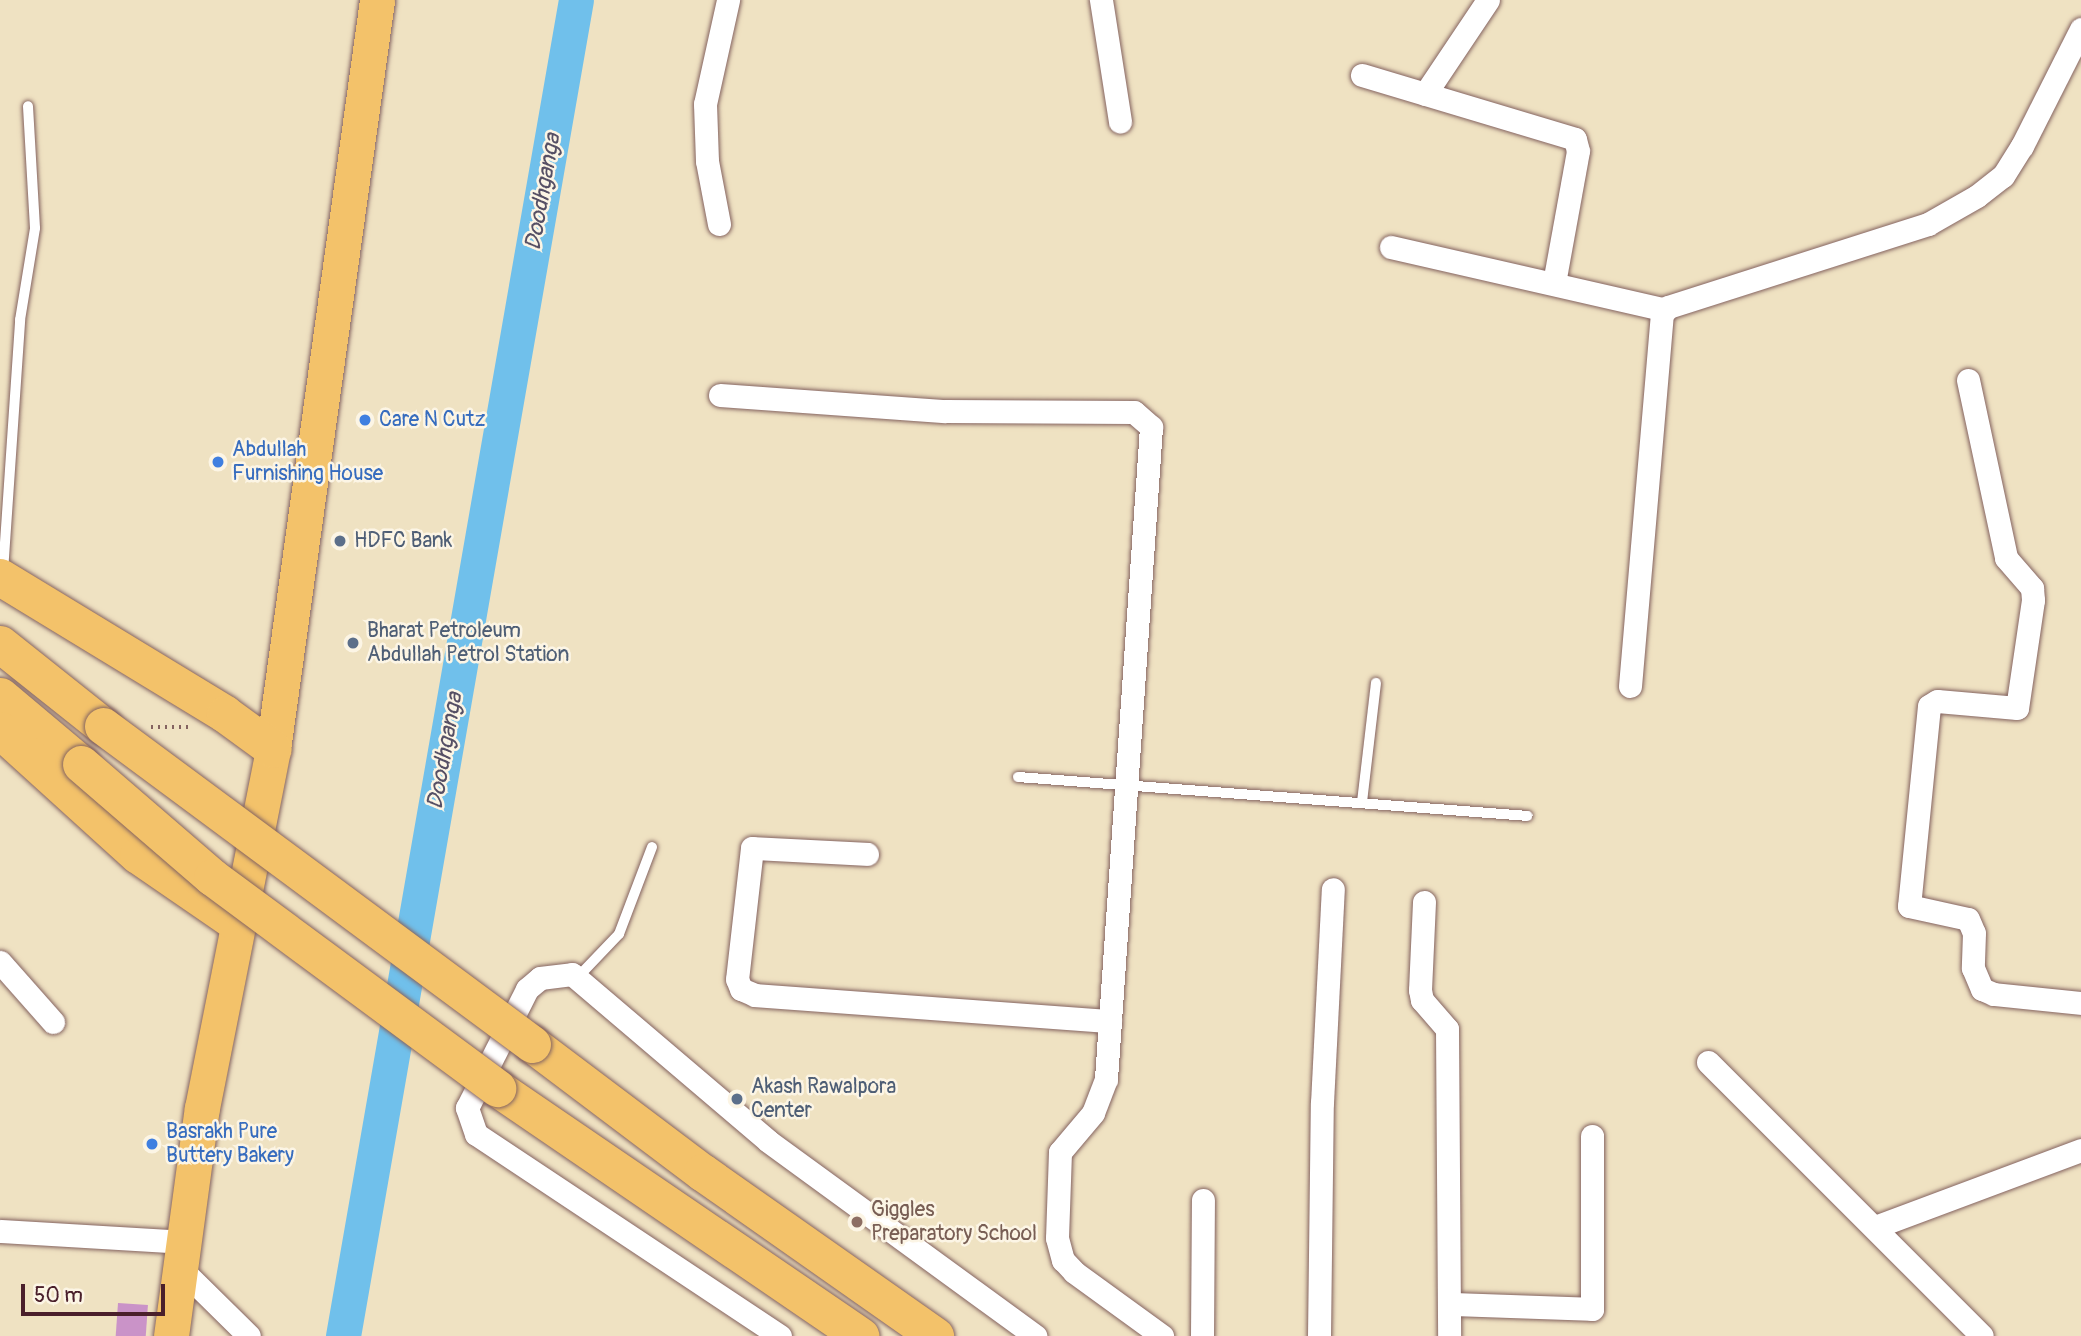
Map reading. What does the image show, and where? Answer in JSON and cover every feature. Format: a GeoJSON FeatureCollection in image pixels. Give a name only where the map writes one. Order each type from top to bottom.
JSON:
{"type":"FeatureCollection","features":[{"type":"Feature","properties":{"kind":"highway"},"geometry":{"type":"LineString","coordinates":[[1,577],[243,727],[272,749]]}},
{"type":"Feature","properties":{"kind":"highway"},"geometry":{"type":"LineString","coordinates":[[0,644],[103,726],[702,1172],[935,1336]]}},
{"type":"Feature","properties":{"kind":"highway"},"geometry":{"type":"LineString","coordinates":[[0,696],[212,877],[497,1088],[861,1336]]}},
{"type":"Feature","properties":{"kind":"highway"},"geometry":{"type":"LineString","coordinates":[[0,730],[138,855],[237,923]]}},
{"type":"Feature","properties":{"kind":"main road"},"geometry":{"type":"LineString","coordinates":[[171,1336],[181,1255],[237,923],[272,749],[377,0]]}},
{"type":"Feature","properties":{"kind":"street"},"geometry":{"type":"LineString","coordinates":[[719,224],[707,161],[705,104],[728,0]]}},
{"type":"Feature","properties":{"kind":"street"},"geometry":{"type":"LineString","coordinates":[[1101,0],[1120,122]]}},
{"type":"Feature","properties":{"kind":"street"},"geometry":{"type":"LineString","coordinates":[[1425,94],[1488,0]]}},
{"type":"Feature","properties":{"kind":"street"},"geometry":{"type":"LineString","coordinates":[[1391,247],[1665,310],[1928,224],[1977,197],[2003,176],[2022,146],[2081,29]]}},
{"type":"Feature","properties":{"kind":"street"},"geometry":{"type":"LineString","coordinates":[[1362,75],[1574,139],[1578,151],[1554,283]]}},
{"type":"Feature","properties":{"kind":"street"},"geometry":{"type":"LineString","coordinates":[[1630,686],[1660,325],[1665,310]]}},
{"type":"Feature","properties":{"kind":"street"},"geometry":{"type":"LineString","coordinates":[[1968,380],[2006,558],[2032,588],[2034,600],[2017,708],[1937,701],[1929,706],[1909,906],[1968,919],[1974,933],[1973,968],[1982,989],[1994,995],[2081,1003]]}},
{"type":"Feature","properties":{"kind":"street"},"geometry":{"type":"LineString","coordinates":[[720,395],[945,411],[1134,412],[1144,418],[1151,439],[1110,1021],[1101,1098],[1060,1152],[1057,1238],[1063,1260],[1074,1272],[1163,1336]]}},
{"type":"Feature","properties":{"kind":"street"},"geometry":{"type":"LineString","coordinates":[[867,854],[752,848],[737,979],[741,989],[755,995],[1110,1021]]}},
{"type":"Feature","properties":{"kind":"street"},"geometry":{"type":"LineString","coordinates":[[1319,1336],[1322,1103],[1333,889]]}},
{"type":"Feature","properties":{"kind":"street"},"geometry":{"type":"LineString","coordinates":[[1424,902],[1420,990],[1422,1000],[1447,1030],[1449,1336]]}},
{"type":"Feature","properties":{"kind":"street"},"geometry":{"type":"LineString","coordinates":[[0,962],[53,1022]]}},
{"type":"Feature","properties":{"kind":"street"},"geometry":{"type":"LineString","coordinates":[[780,1336],[489,1146],[468,1121],[467,1108],[527,989],[552,973],[577,978],[768,1141],[1035,1336]]}},
{"type":"Feature","properties":{"kind":"street"},"geometry":{"type":"LineString","coordinates":[[1708,1062],[1982,1336]]}},
{"type":"Feature","properties":{"kind":"street"},"geometry":{"type":"LineString","coordinates":[[1450,1304],[1592,1309],[1592,1136]]}},
{"type":"Feature","properties":{"kind":"street"},"geometry":{"type":"LineString","coordinates":[[1875,1227],[2081,1150]]}},
{"type":"Feature","properties":{"kind":"street"},"geometry":{"type":"LineString","coordinates":[[1202,1336],[1203,1200]]}},
{"type":"Feature","properties":{"kind":"street"},"geometry":{"type":"LineString","coordinates":[[0,1231],[181,1255],[249,1336]]}},
{"type":"Feature","properties":{"kind":"lane"},"geometry":{"type":"LineString","coordinates":[[1,577],[20,320],[35,228],[28,106]]}},
{"type":"Feature","properties":{"kind":"lane"},"geometry":{"type":"LineString","coordinates":[[1362,802],[1376,683]]}},
{"type":"Feature","properties":{"kind":"lane"},"geometry":{"type":"LineString","coordinates":[[1018,777],[1528,816]]}},
{"type":"Feature","properties":{"kind":"lane"},"geometry":{"type":"LineString","coordinates":[[577,978],[619,934],[652,847]]}},
{"type":"Feature","properties":{"kind":"path"},"geometry":{"type":"LineString","coordinates":[[103,726],[243,727]]}},
{"type":"Feature","properties":{"kind":"building"},"geometry":{"type":"Polygon","coordinates":[[[118,1303],[148,1305],[146,1336],[116,1336],[118,1303]]]}},
{"type":"Feature","properties":{"kind":"waterway","name":"Doodhganga"},"geometry":{"type":"LineString","coordinates":[[343,1336],[576,0]]}},
{"type":"Feature","properties":{"kind":"place","name":"Care N Cutz"},"geometry":{"type":"Point","coordinates":[365,420]}},
{"type":"Feature","properties":{"kind":"place","name":"Abdullah Furnishing House"},"geometry":{"type":"Point","coordinates":[218,462]}},
{"type":"Feature","properties":{"kind":"place","name":"HDFC Bank"},"geometry":{"type":"Point","coordinates":[340,541]}},
{"type":"Feature","properties":{"kind":"place","name":"Bharat Petroleum Abdullah Petrol Station"},"geometry":{"type":"Point","coordinates":[353,643]}},
{"type":"Feature","properties":{"kind":"place","name":"Akash Rawalpora Center"},"geometry":{"type":"Point","coordinates":[737,1099]}},
{"type":"Feature","properties":{"kind":"place","name":"Basrakh Pure Buttery Bakery"},"geometry":{"type":"Point","coordinates":[152,1144]}},
{"type":"Feature","properties":{"kind":"place","name":"Giggles Preparatory School"},"geometry":{"type":"Point","coordinates":[857,1222]}}]}
